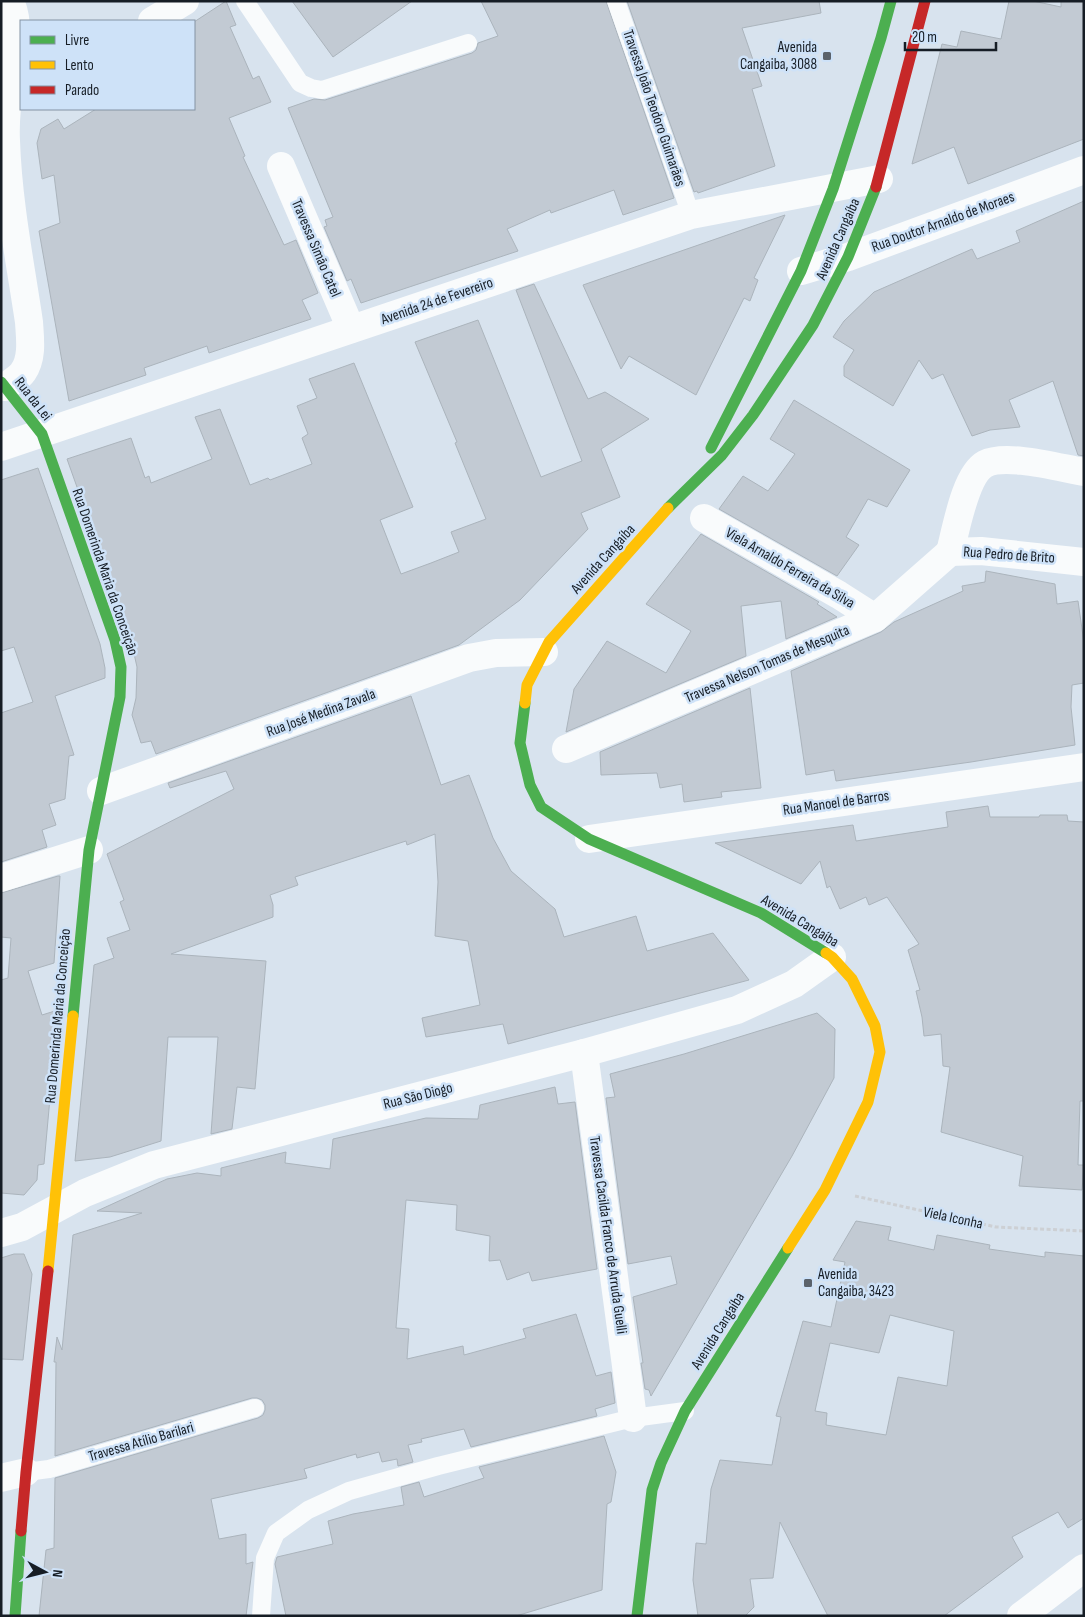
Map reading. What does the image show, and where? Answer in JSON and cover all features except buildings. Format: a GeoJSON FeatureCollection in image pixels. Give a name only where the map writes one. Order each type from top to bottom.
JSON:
{"type":"FeatureCollection","features":[{"type":"Feature","properties":{"kind":"main road","name":"Avenida Cangaíba"},"geometry":{"type":"LineString","coordinates":[[695,481],[801,271],[834,189],[882,38],[891,1]]}},
{"type":"Feature","properties":{"kind":"main road","name":"Avenida Cangaíba"},"geometry":{"type":"LineString","coordinates":[[637,1616],[652,1490],[661,1463],[685,1411],[825,1190],[868,1102],[880,1052],[875,1026],[866,1005],[852,979],[832,957],[761,913],[589,840],[541,807],[530,785],[520,743],[527,685],[549,642],[695,481],[722,455],[753,415],[813,325],[848,257],[879,179],[925,1]]}},
{"type":"Feature","properties":{"kind":"main road","name":"Rua da Lei"},"geometry":{"type":"LineString","coordinates":[[3,385],[42,434]]}},
{"type":"Feature","properties":{"kind":"main road","name":"Rua Domerinda Maria da Conceição"},"geometry":{"type":"LineString","coordinates":[[15,1616],[13,1475],[55,1209],[89,850],[120,697],[121,667],[115,640],[42,434]]}},
{"type":"Feature","properties":{"kind":"main road"},"geometry":{"type":"LineString","coordinates":[[638,1602],[648,1616]]}},
{"type":"Feature","properties":{"kind":"street"},"geometry":{"type":"LineString","coordinates":[[3,385],[23,373],[29,362],[30,343],[29,322],[9,186],[6,140],[14,105],[8,42],[15,20],[10,1]]}},
{"type":"Feature","properties":{"kind":"street"},"geometry":{"type":"LineString","coordinates":[[154,20],[185,1]]}},
{"type":"Feature","properties":{"kind":"street","name":"Travessa Simão Catel"},"geometry":{"type":"LineString","coordinates":[[281,166],[351,330]]}},
{"type":"Feature","properties":{"kind":"street","name":"Rua Doutor Arnaldo de Moraes"},"geometry":{"type":"LineString","coordinates":[[801,271],[848,257],[1084,170]]}},
{"type":"Feature","properties":{"kind":"street","name":"Avenida 24 de Fevereiro"},"geometry":{"type":"LineString","coordinates":[[1,447],[691,215],[879,179]]}},
{"type":"Feature","properties":{"kind":"street","name":"Rua Pedro de Brito"},"geometry":{"type":"LineString","coordinates":[[1084,472],[1004,459],[984,464],[971,481],[964,497],[950,552],[982,551],[1084,562]]}},
{"type":"Feature","properties":{"kind":"street","name":"Viela Arnaldo Ferreira da Silva"},"geometry":{"type":"LineString","coordinates":[[704,518],[839,594],[876,618]]}},
{"type":"Feature","properties":{"kind":"street","name":"Travessa Nelson Tomas de Mesquita"},"geometry":{"type":"LineString","coordinates":[[566,749],[876,618],[950,552]]}},
{"type":"Feature","properties":{"kind":"street","name":"Rua José Medina Zavala"},"geometry":{"type":"LineString","coordinates":[[101,791],[469,658],[496,652],[544,652]]}},
{"type":"Feature","properties":{"kind":"street","name":"Rua Manoel de Barros"},"geometry":{"type":"LineString","coordinates":[[589,840],[1081,773]]}},
{"type":"Feature","properties":{"kind":"street"},"geometry":{"type":"LineString","coordinates":[[1,878],[89,850]]}},
{"type":"Feature","properties":{"kind":"street","name":"Rua São Diogo"},"geometry":{"type":"LineString","coordinates":[[1,1233],[22,1227],[85,1193],[154,1165],[737,1010],[794,984],[832,957]]}},
{"type":"Feature","properties":{"kind":"street","name":"Travessa Cacilda Franco de Arruda Guelli"},"geometry":{"type":"LineString","coordinates":[[584,1052],[633,1418]]}},
{"type":"Feature","properties":{"kind":"street"},"geometry":{"type":"LineString","coordinates":[[1021,1616],[1084,1568]]}},
{"type":"Feature","properties":{"kind":"lane"},"geometry":{"type":"LineString","coordinates":[[245,1],[300,83],[311,88],[322,90],[468,43]]}},
{"type":"Feature","properties":{"kind":"lane","name":"Travessa João Teodoro Guimarães"},"geometry":{"type":"LineString","coordinates":[[616,1],[691,215]]}},
{"type":"Feature","properties":{"kind":"lane","name":"Travessa Atílio Barilari"},"geometry":{"type":"LineString","coordinates":[[13,1475],[49,1469],[255,1408]]}},
{"type":"Feature","properties":{"kind":"lane"},"geometry":{"type":"LineString","coordinates":[[261,1616],[265,1558],[276,1533],[308,1510],[349,1491],[438,1466],[633,1418],[685,1411]]}},
{"type":"Feature","properties":{"kind":"path","name":"Viela Iconha"},"geometry":{"type":"LineString","coordinates":[[825,1190],[996,1227],[1084,1231]]}},
{"type":"Feature","properties":{"kind":"traffic: fast"},"geometry":{"type":"LineString","coordinates":[[711,448],[801,271],[833,189],[891,1]]}},
{"type":"Feature","properties":{"kind":"traffic: fast"},"geometry":{"type":"LineString","coordinates":[[668,508],[722,455],[753,415],[813,325],[848,257],[876,187]]}},
{"type":"Feature","properties":{"kind":"traffic: fast"},"geometry":{"type":"LineString","coordinates":[[1,382],[42,434],[115,640],[121,667],[120,697],[89,850],[73,1016]]}},
{"type":"Feature","properties":{"kind":"traffic: fast"},"geometry":{"type":"LineString","coordinates":[[525,703],[520,743],[530,785],[541,807],[589,839],[761,913],[826,953]]}},
{"type":"Feature","properties":{"kind":"traffic: fast"},"geometry":{"type":"LineString","coordinates":[[637,1616],[652,1490],[661,1463],[685,1411],[788,1248]]}},
{"type":"Feature","properties":{"kind":"traffic: fast"},"geometry":{"type":"LineString","coordinates":[[15,1616],[21,1531]]}},
{"type":"Feature","properties":{"kind":"traffic: slow"},"geometry":{"type":"LineString","coordinates":[[525,703],[527,685],[549,642],[668,508]]}},
{"type":"Feature","properties":{"kind":"traffic: slow"},"geometry":{"type":"LineString","coordinates":[[788,1248],[825,1190],[868,1102],[880,1052],[875,1026],[852,979],[826,953]]}},
{"type":"Feature","properties":{"kind":"traffic: slow"},"geometry":{"type":"LineString","coordinates":[[48,1271],[73,1016]]}},
{"type":"Feature","properties":{"kind":"traffic: jam"},"geometry":{"type":"LineString","coordinates":[[876,187],[925,1]]}},
{"type":"Feature","properties":{"kind":"traffic: jam"},"geometry":{"type":"LineString","coordinates":[[21,1531],[48,1271]]}},
{"type":"Feature","properties":{"kind":"place","name":"Avenida Cangaiba, 3088"},"geometry":{"type":"Point","coordinates":[827,56]}},
{"type":"Feature","properties":{"kind":"place","name":"Avenida Cangaiba, 3423"},"geometry":{"type":"Point","coordinates":[808,1283]}}]}
